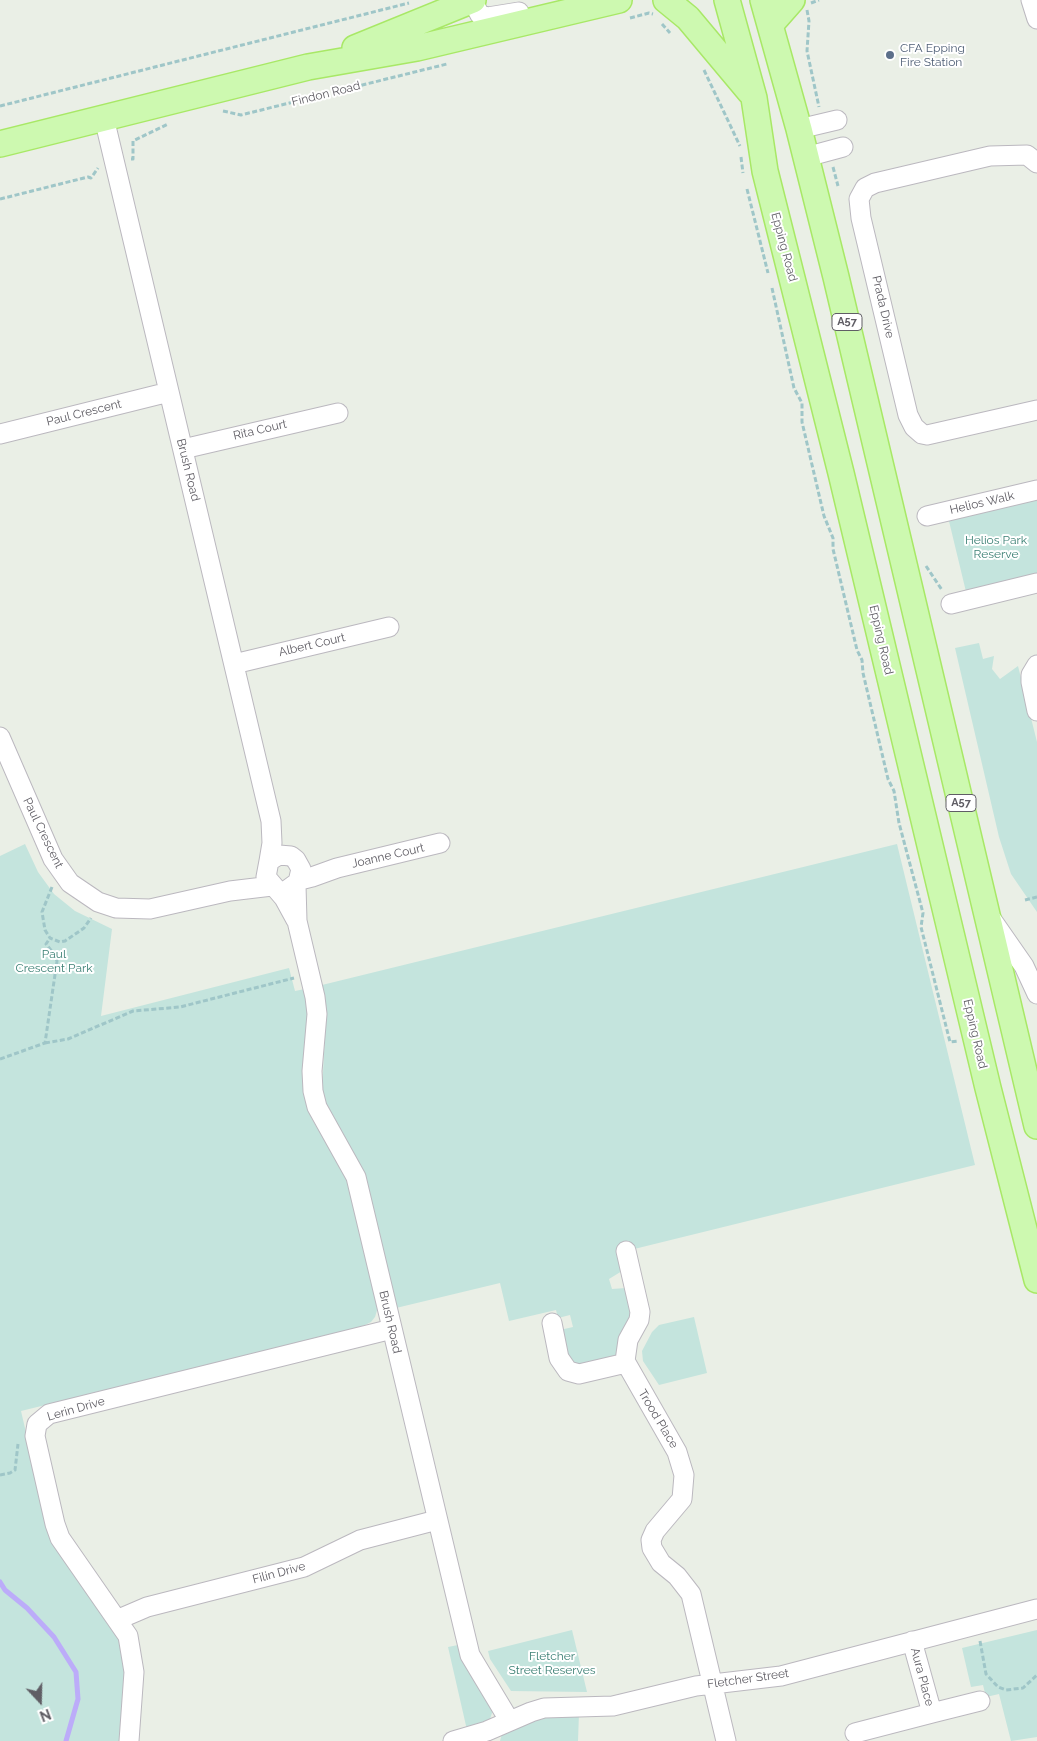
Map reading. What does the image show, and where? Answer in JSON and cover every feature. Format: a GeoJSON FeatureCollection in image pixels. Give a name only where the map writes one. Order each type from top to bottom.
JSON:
{"type":"FeatureCollection","features":[{"type":"Feature","properties":{"kind":"main road"},"geometry":{"type":"LineString","coordinates":[[308,67],[472,0]]}},
{"type":"Feature","properties":{"kind":"main road","name":"Epping Road"},"geometry":{"type":"LineString","coordinates":[[728,0],[754,98],[783,286],[1037,1280]]}},
{"type":"Feature","properties":{"kind":"main road"},"geometry":{"type":"LineString","coordinates":[[763,0],[770,25],[798,3]]}},
{"type":"Feature","properties":{"kind":"main road"},"geometry":{"type":"LineString","coordinates":[[0,144],[308,67],[418,48],[569,12],[620,10]]}},
{"type":"Feature","properties":{"kind":"main road"},"geometry":{"type":"LineString","coordinates":[[660,13],[754,98]]}},
{"type":"Feature","properties":{"kind":"main road","name":"A57"},"geometry":{"type":"LineString","coordinates":[[770,25],[806,157],[1037,1126]]}},
{"type":"Feature","properties":{"kind":"street"},"geometry":{"type":"LineString","coordinates":[[472,0],[480,15],[488,17],[546,9],[569,12]]}},
{"type":"Feature","properties":{"kind":"street"},"geometry":{"type":"LineString","coordinates":[[1031,0],[1037,19]]}},
{"type":"Feature","properties":{"kind":"street","name":"Brush Road"},"geometry":{"type":"LineString","coordinates":[[104,118],[271,821],[297,871],[297,921],[315,997],[317,1014],[313,1091],[323,1122],[356,1177],[470,1655],[510,1720]]}},
{"type":"Feature","properties":{"kind":"street"},"geometry":{"type":"LineString","coordinates":[[799,129],[830,122]]}},
{"type":"Feature","properties":{"kind":"street"},"geometry":{"type":"LineString","coordinates":[[806,157],[837,149]]}},
{"type":"Feature","properties":{"kind":"street","name":"Prada Drive"},"geometry":{"type":"LineString","coordinates":[[1036,157],[1018,154],[990,156],[875,183],[865,188],[861,193],[859,205],[908,414],[916,431],[927,435],[939,433],[1037,410]]}},
{"type":"Feature","properties":{"kind":"street","name":"Paul Crescent"},"geometry":{"type":"LineString","coordinates":[[0,434],[169,392]]}},
{"type":"Feature","properties":{"kind":"street","name":"Rita Court"},"geometry":{"type":"LineString","coordinates":[[183,449],[338,413]]}},
{"type":"Feature","properties":{"kind":"street","name":"Helios Walk"},"geometry":{"type":"LineString","coordinates":[[927,516],[1037,490]]}},
{"type":"Feature","properties":{"kind":"street"},"geometry":{"type":"LineString","coordinates":[[951,604],[1037,583]]}},
{"type":"Feature","properties":{"kind":"street","name":"Albert Court"},"geometry":{"type":"LineString","coordinates":[[234,664],[389,627]]}},
{"type":"Feature","properties":{"kind":"street"},"geometry":{"type":"LineString","coordinates":[[1037,665],[1031,675],[1037,711]]}},
{"type":"Feature","properties":{"kind":"street","name":"Paul Crescent"},"geometry":{"type":"LineString","coordinates":[[0,737],[45,842],[60,871],[70,883],[84,894],[116,908],[150,909],[230,891],[275,888]]}},
{"type":"Feature","properties":{"kind":"street","name":"Brush Road"},"geometry":{"type":"LineString","coordinates":[[268,864],[271,821]]}},
{"type":"Feature","properties":{"kind":"street","name":"Joanne Court"},"geometry":{"type":"LineString","coordinates":[[297,871],[312,878],[337,868],[440,843]]}},
{"type":"Feature","properties":{"kind":"street"},"geometry":{"type":"LineString","coordinates":[[279,855],[297,871],[288,890],[275,888],[266,877],[268,864],[279,855]]}},
{"type":"Feature","properties":{"kind":"street","name":"Paul Crescent"},"geometry":{"type":"LineString","coordinates":[[230,891],[268,864]]}},
{"type":"Feature","properties":{"kind":"street","name":"Brush Road"},"geometry":{"type":"LineString","coordinates":[[275,888],[297,921]]}},
{"type":"Feature","properties":{"kind":"street"},"geometry":{"type":"LineString","coordinates":[[987,913],[1024,966],[1037,994]]}},
{"type":"Feature","properties":{"kind":"street"},"geometry":{"type":"LineString","coordinates":[[552,1323],[559,1358],[568,1371],[580,1374],[626,1363],[625,1351],[639,1320],[640,1312],[626,1252]]}},
{"type":"Feature","properties":{"kind":"street","name":"Lerin Drive"},"geometry":{"type":"LineString","coordinates":[[129,1741],[133,1694],[132,1651],[128,1636],[119,1620],[60,1538],[34,1434],[37,1424],[49,1414],[392,1329]]}},
{"type":"Feature","properties":{"kind":"street","name":"Trood Place"},"geometry":{"type":"LineString","coordinates":[[626,1363],[678,1452],[681,1463],[684,1487],[682,1500],[654,1531],[651,1540],[652,1548],[661,1563],[677,1576],[690,1594],[714,1684],[726,1741]]}},
{"type":"Feature","properties":{"kind":"street","name":"Filin Drive"},"geometry":{"type":"LineString","coordinates":[[119,1620],[147,1607],[304,1567],[360,1540],[437,1520]]}},
{"type":"Feature","properties":{"kind":"street","name":"Fletcher Street"},"geometry":{"type":"LineString","coordinates":[[453,1741],[489,1736],[510,1720],[544,1708],[613,1706],[696,1686],[781,1676],[1037,1609]]}},
{"type":"Feature","properties":{"kind":"street","name":"Aura Place"},"geometry":{"type":"LineString","coordinates":[[912,1641],[932,1713]]}},
{"type":"Feature","properties":{"kind":"street","name":"Aura Place"},"geometry":{"type":"LineString","coordinates":[[855,1733],[980,1701]]}},
{"type":"Feature","properties":{"kind":"path"},"geometry":{"type":"LineString","coordinates":[[0,106],[410,2]]}},
{"type":"Feature","properties":{"kind":"path"},"geometry":{"type":"LineString","coordinates":[[798,3],[809,14],[807,50],[809,66],[830,122]]}},
{"type":"Feature","properties":{"kind":"path"},"geometry":{"type":"LineString","coordinates":[[620,10],[660,13],[679,29]]}},
{"type":"Feature","properties":{"kind":"path","name":"Findon Road"},"geometry":{"type":"LineString","coordinates":[[216,112],[225,110],[241,115],[453,62]]}},
{"type":"Feature","properties":{"kind":"path"},"geometry":{"type":"LineString","coordinates":[[703,66],[740,146],[743,173],[770,278]]}},
{"type":"Feature","properties":{"kind":"path"},"geometry":{"type":"LineString","coordinates":[[0,199],[88,177],[91,178],[98,168],[133,159],[133,141],[178,122]]}},
{"type":"Feature","properties":{"kind":"path"},"geometry":{"type":"LineString","coordinates":[[837,149],[838,186]]}},
{"type":"Feature","properties":{"kind":"path"},"geometry":{"type":"LineString","coordinates":[[783,286],[794,388],[802,404],[802,422],[822,507],[833,538],[833,549],[857,650],[862,660],[863,673],[888,779],[894,792],[899,823],[923,912],[921,927],[950,1042],[976,1036]]}},
{"type":"Feature","properties":{"kind":"path"},"geometry":{"type":"LineString","coordinates":[[60,871],[42,912],[45,930],[50,938],[60,942],[65,941],[84,928],[91,918]]}},
{"type":"Feature","properties":{"kind":"path"},"geometry":{"type":"LineString","coordinates":[[1025,900],[1037,898]]}},
{"type":"Feature","properties":{"kind":"path"},"geometry":{"type":"LineString","coordinates":[[45,1043],[56,961],[54,954],[46,944],[50,938]]}},
{"type":"Feature","properties":{"kind":"path"},"geometry":{"type":"LineString","coordinates":[[0,1059],[45,1043],[68,1039],[133,1012],[180,1007],[294,978]]}},
{"type":"Feature","properties":{"kind":"path"},"geometry":{"type":"LineString","coordinates":[[0,1474],[10,1473],[14,1470],[18,1443],[24,1436],[34,1434]]}},
{"type":"Feature","properties":{"kind":"path"},"geometry":{"type":"LineString","coordinates":[[980,1641],[986,1674],[998,1687],[1006,1690],[1023,1688],[1037,1675]]}},
{"type":"Feature","properties":{"kind":"green space","name":"Helios Park Reserve"},"geometry":{"type":"Polygon","coordinates":[[[1037,496],[1037,583],[968,600],[948,517],[1037,496]]]}},
{"type":"Feature","properties":{"kind":"green space"},"geometry":{"type":"Polygon","coordinates":[[[979,643],[983,659],[994,656],[992,669],[1000,679],[1018,666],[1037,742],[1037,912],[1011,874],[999,837],[955,648],[979,643]]]}},
{"type":"Feature","properties":{"kind":"green space","name":"Paul Crescent Park"},"geometry":{"type":"Polygon","coordinates":[[[25,844],[38,872],[54,894],[75,911],[112,929],[101,1016],[289,968],[295,991],[305,989],[308,1014],[303,1083],[304,1096],[312,1119],[348,1180],[378,1307],[375,1317],[371,1322],[359,1328],[21,1411],[48,1527],[122,1640],[127,1669],[122,1741],[0,1741],[0,856],[25,844]]]}},
{"type":"Feature","properties":{"kind":"green space"},"geometry":{"type":"Polygon","coordinates":[[[897,844],[975,1165],[618,1253],[622,1271],[609,1279],[612,1289],[626,1288],[632,1311],[631,1319],[619,1339],[616,1355],[611,1360],[585,1366],[571,1365],[560,1330],[573,1327],[570,1315],[558,1318],[556,1310],[509,1321],[500,1283],[396,1308],[363,1172],[329,1113],[322,1092],[326,1013],[322,985],[897,844]]]}},
{"type":"Feature","properties":{"kind":"green space"},"geometry":{"type":"Polygon","coordinates":[[[694,1317],[707,1373],[659,1385],[643,1361],[642,1351],[652,1332],[659,1325],[694,1317]]]}},
{"type":"Feature","properties":{"kind":"green space","name":"Fletcher Street Reserves"},"geometry":{"type":"Polygon","coordinates":[[[572,1630],[587,1692],[511,1691],[490,1659],[488,1651],[572,1630]]]}},
{"type":"Feature","properties":{"kind":"green space"},"geometry":{"type":"Polygon","coordinates":[[[1037,1630],[1037,1737],[1011,1741],[999,1694],[986,1697],[983,1685],[971,1687],[962,1648],[1037,1630]]]}},
{"type":"Feature","properties":{"kind":"green space","name":"Fletcher Street Reserves"},"geometry":{"type":"Polygon","coordinates":[[[458,1645],[493,1710],[490,1719],[467,1730],[448,1647],[458,1645]]]}},
{"type":"Feature","properties":{"kind":"green space","name":"Fletcher Street Reserves"},"geometry":{"type":"Polygon","coordinates":[[[579,1713],[578,1741],[500,1741],[502,1734],[533,1718],[579,1713]]]}},
{"type":"Feature","properties":{"kind":"waterway"},"geometry":{"type":"LineString","coordinates":[[0,1582],[5,1590],[27,1608],[54,1637],[76,1672],[78,1699],[66,1741]]}},
{"type":"Feature","properties":{"kind":"place","name":"CFA Epping Fire Station"},"geometry":{"type":"Point","coordinates":[890,55]}}]}
